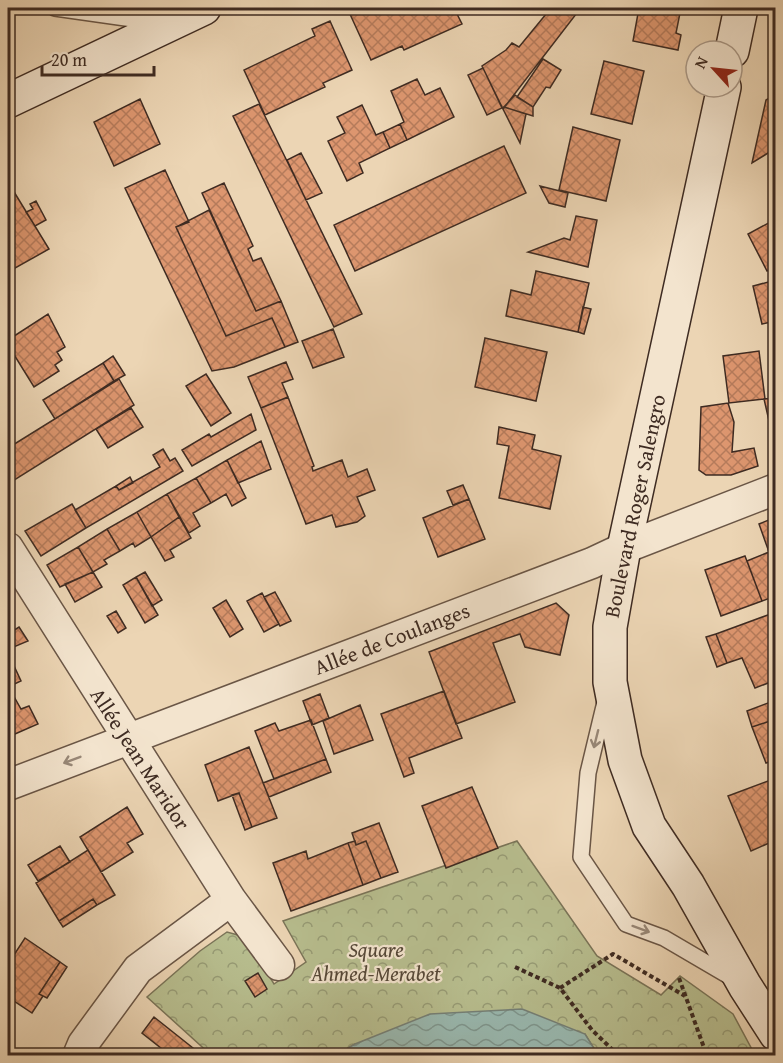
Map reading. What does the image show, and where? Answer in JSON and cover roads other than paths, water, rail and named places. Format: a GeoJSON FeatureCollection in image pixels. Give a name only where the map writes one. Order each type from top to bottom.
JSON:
{"type":"FeatureCollection","features":[{"type":"Feature","properties":{"kind":"main road"},"geometry":{"type":"LineString","coordinates":[[8,101],[204,8]]}},
{"type":"Feature","properties":{"kind":"main road"},"geometry":{"type":"LineString","coordinates":[[735,39],[741,8]]}},
{"type":"Feature","properties":{"kind":"main road","name":"Boulevard Roger Salengro"},"geometry":{"type":"LineString","coordinates":[[721,99],[624,548],[610,627],[610,682],[625,760],[649,826],[688,885],[745,986],[776,1034]]}},
{"type":"Feature","properties":{"kind":"street","name":"Allée de Coulanges"},"geometry":{"type":"LineString","coordinates":[[8,785],[592,563],[624,548],[776,489]]}},
{"type":"Feature","properties":{"kind":"street","name":"Allée Jean Maridor"},"geometry":{"type":"LineString","coordinates":[[8,548],[231,900],[279,965]]}},
{"type":"Feature","properties":{"kind":"street"},"geometry":{"type":"LineString","coordinates":[[78,1056],[83,1044],[138,969],[231,900]]}},
{"type":"Feature","properties":{"kind":"lane"},"geometry":{"type":"LineString","coordinates":[[55,8],[170,24]]}},
{"type":"Feature","properties":{"kind":"lane"},"geometry":{"type":"LineString","coordinates":[[610,682],[588,773],[581,857],[626,924],[664,938],[745,986]]}},
{"type":"Feature","properties":{"kind":"water"},"geometry":{"type":"Polygon","coordinates":[[[522,1009],[585,1034],[598,1055],[336,1055],[355,1044],[430,1014],[522,1009]]]}},
{"type":"Feature","properties":{"kind":"park label","name":"Square Ahmed-Merabet"},"geometry":{"type":"Point","coordinates":[376,962]}}]}
